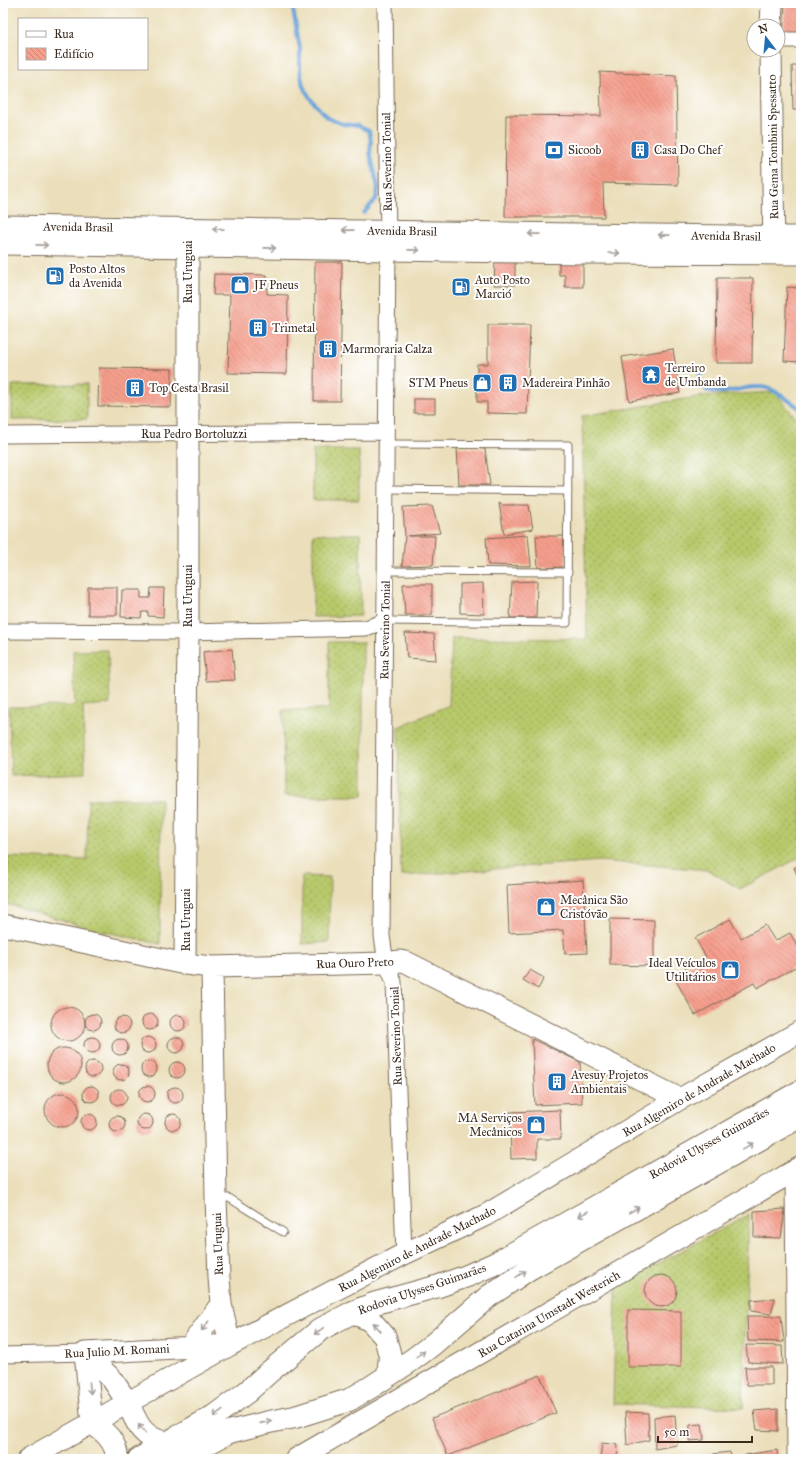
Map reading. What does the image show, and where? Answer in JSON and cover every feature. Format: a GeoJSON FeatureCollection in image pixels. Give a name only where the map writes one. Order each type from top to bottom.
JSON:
{"type":"FeatureCollection","features":[{"type":"Feature","properties":{"kind":"highway","name":"Rodovia Ulysses Guimarães"},"geometry":{"type":"LineString","coordinates":[[173,1452],[214,1416],[247,1392],[321,1329],[353,1312],[376,1303],[438,1286],[467,1276],[494,1264],[801,1091]]}},
{"type":"Feature","properties":{"kind":"highway","name":"Rodovia Ulysses Guimarães"},"geometry":{"type":"LineString","coordinates":[[139,1459],[173,1452],[228,1432],[295,1417],[349,1400],[388,1376],[432,1345],[489,1296],[529,1269],[801,1116]]}},
{"type":"Feature","properties":{"kind":"highway"},"geometry":{"type":"LineString","coordinates":[[353,1312],[371,1321],[385,1337],[390,1356],[388,1376]]}},
{"type":"Feature","properties":{"kind":"highway"},"geometry":{"type":"LineString","coordinates":[[128,1403],[142,1431],[153,1440],[173,1452]]}},
{"type":"Feature","properties":{"kind":"highway"},"geometry":{"type":"LineString","coordinates":[[92,1423],[105,1432],[114,1443],[117,1459]]}},
{"type":"Feature","properties":{"kind":"street","name":"Rua Severino Tonial"},"geometry":{"type":"LineString","coordinates":[[385,3],[388,240],[382,936],[386,963],[394,982],[404,1254]]}},
{"type":"Feature","properties":{"kind":"street"},"geometry":{"type":"LineString","coordinates":[[771,18],[772,3]]}},
{"type":"Feature","properties":{"kind":"street"},"geometry":{"type":"LineString","coordinates":[[786,40],[801,40]]}},
{"type":"Feature","properties":{"kind":"street","name":"Rua Gema Tombini Spessatto"},"geometry":{"type":"LineString","coordinates":[[771,58],[774,245]]}},
{"type":"Feature","properties":{"kind":"street","name":"Avenida Brasil"},"geometry":{"type":"LineString","coordinates":[[3,226],[188,238]]}},
{"type":"Feature","properties":{"kind":"street","name":"Avenida Brasil"},"geometry":{"type":"LineString","coordinates":[[3,244],[188,238],[584,244],[774,245],[801,237]]}},
{"type":"Feature","properties":{"kind":"street","name":"Rua Uruguai"},"geometry":{"type":"LineString","coordinates":[[186,964],[188,238]]}},
{"type":"Feature","properties":{"kind":"street","name":"Avenida Brasil"},"geometry":{"type":"LineString","coordinates":[[774,245],[801,254]]}},
{"type":"Feature","properties":{"kind":"street","name":"Rua Pedro Bortoluzzi"},"geometry":{"type":"LineString","coordinates":[[3,435],[188,434],[386,438]]}},
{"type":"Feature","properties":{"kind":"street"},"geometry":{"type":"LineString","coordinates":[[3,631],[188,632],[366,628],[385,621]]}},
{"type":"Feature","properties":{"kind":"street","name":"Rua Ouro Preto"},"geometry":{"type":"LineString","coordinates":[[3,925],[186,964],[212,967],[406,962],[680,1099]]}},
{"type":"Feature","properties":{"kind":"street","name":"Rua Uruguai"},"geometry":{"type":"LineString","coordinates":[[212,967],[216,1198],[221,1304],[230,1346]]}},
{"type":"Feature","properties":{"kind":"street","name":"Rua Algemiro de Andrade Machado"},"geometry":{"type":"LineString","coordinates":[[28,1459],[230,1346],[404,1254],[486,1215],[680,1099],[801,1031]]}},
{"type":"Feature","properties":{"kind":"street"},"geometry":{"type":"LineString","coordinates":[[796,1459],[798,1418],[797,1170]]}},
{"type":"Feature","properties":{"kind":"street","name":"Rua Catarina Umstadt Westerich"},"geometry":{"type":"LineString","coordinates":[[296,1459],[797,1170]]}},
{"type":"Feature","properties":{"kind":"street"},"geometry":{"type":"LineString","coordinates":[[189,1348],[221,1304]]}},
{"type":"Feature","properties":{"kind":"street","name":"Rua Julio M. Romani"},"geometry":{"type":"LineString","coordinates":[[3,1355],[85,1353],[230,1346]]}},
{"type":"Feature","properties":{"kind":"street"},"geometry":{"type":"LineString","coordinates":[[85,1353],[112,1379],[128,1403]]}},
{"type":"Feature","properties":{"kind":"street"},"geometry":{"type":"LineString","coordinates":[[85,1353],[92,1423]]}},
{"type":"Feature","properties":{"kind":"lane"},"geometry":{"type":"LineString","coordinates":[[385,621],[567,623],[568,572],[568,445],[386,438]]}},
{"type":"Feature","properties":{"kind":"lane"},"geometry":{"type":"LineString","coordinates":[[385,489],[568,490]]}},
{"type":"Feature","properties":{"kind":"lane"},"geometry":{"type":"LineString","coordinates":[[386,571],[568,572]]}},
{"type":"Feature","properties":{"kind":"lane"},"geometry":{"type":"LineString","coordinates":[[216,1198],[229,1198],[283,1232]]}},
{"type":"Feature","properties":{"kind":"green space"},"geometry":{"type":"Polygon","coordinates":[[[87,384],[87,419],[12,420],[12,385],[87,384]]]}},
{"type":"Feature","properties":{"kind":"green space"},"geometry":{"type":"Polygon","coordinates":[[[775,392],[801,424],[801,857],[740,889],[708,870],[600,861],[401,876],[398,727],[449,705],[452,638],[587,639],[582,416],[703,396],[775,392]]]}},
{"type":"Feature","properties":{"kind":"green space"},"geometry":{"type":"Polygon","coordinates":[[[313,450],[359,450],[359,500],[313,500],[313,450]]]}},
{"type":"Feature","properties":{"kind":"green space"},"geometry":{"type":"Polygon","coordinates":[[[313,534],[360,534],[361,616],[313,617],[313,534]]]}},
{"type":"Feature","properties":{"kind":"green space"},"geometry":{"type":"Polygon","coordinates":[[[329,642],[363,642],[363,796],[284,796],[283,710],[329,709],[329,642]]]}},
{"type":"Feature","properties":{"kind":"green space"},"geometry":{"type":"Polygon","coordinates":[[[108,650],[110,704],[83,706],[85,773],[11,776],[9,707],[75,706],[73,651],[108,650]]]}},
{"type":"Feature","properties":{"kind":"green space"},"geometry":{"type":"Polygon","coordinates":[[[88,799],[161,799],[160,944],[89,928],[7,904],[8,857],[87,860],[88,799]]]}},
{"type":"Feature","properties":{"kind":"green space"},"geometry":{"type":"Polygon","coordinates":[[[302,876],[330,877],[329,942],[302,944],[302,876]]]}},
{"type":"Feature","properties":{"kind":"green space"},"geometry":{"type":"Polygon","coordinates":[[[749,1214],[743,1408],[613,1404],[616,1287],[749,1214]]]}},
{"type":"Feature","properties":{"kind":"building"},"geometry":{"type":"Polygon","coordinates":[[[785,3],[801,3],[801,35],[786,35],[786,18],[784,18],[785,3]]]}},
{"type":"Feature","properties":{"kind":"building"},"geometry":{"type":"Polygon","coordinates":[[[792,66],[801,66],[801,110],[793,110],[792,66]]]}},
{"type":"Feature","properties":{"kind":"building"},"geometry":{"type":"Polygon","coordinates":[[[600,72],[676,76],[678,185],[603,183],[604,217],[505,217],[506,115],[601,116],[600,72]]]}},
{"type":"Feature","properties":{"kind":"building"},"geometry":{"type":"Polygon","coordinates":[[[495,261],[515,262],[515,285],[494,285],[495,261]]]}},
{"type":"Feature","properties":{"kind":"building","name":"Marmoraria Calza"},"geometry":{"type":"Polygon","coordinates":[[[315,262],[342,262],[340,401],[314,401],[315,262]]]}},
{"type":"Feature","properties":{"kind":"building"},"geometry":{"type":"Polygon","coordinates":[[[559,263],[583,263],[583,287],[565,287],[565,275],[559,275],[559,263]]]}},
{"type":"Feature","properties":{"kind":"building"},"geometry":{"type":"Polygon","coordinates":[[[214,274],[267,275],[267,294],[288,295],[287,374],[228,373],[230,295],[213,295],[214,274]]]}},
{"type":"Feature","properties":{"kind":"building"},"geometry":{"type":"Polygon","coordinates":[[[717,278],[753,278],[752,363],[716,363],[717,278]]]}},
{"type":"Feature","properties":{"kind":"building"},"geometry":{"type":"Polygon","coordinates":[[[787,287],[801,288],[801,362],[784,361],[787,287]]]}},
{"type":"Feature","properties":{"kind":"building","name":"Madereira Pinhão"},"geometry":{"type":"Polygon","coordinates":[[[488,325],[530,325],[527,414],[487,413],[487,402],[477,402],[477,364],[488,364],[488,325]]]}},
{"type":"Feature","properties":{"kind":"building","name":"Terreiro de Umbanda"},"geometry":{"type":"Polygon","coordinates":[[[673,349],[680,393],[629,401],[622,357],[673,349]]]}},
{"type":"Feature","properties":{"kind":"building","name":"Top Cesta Brasil"},"geometry":{"type":"Polygon","coordinates":[[[99,368],[172,369],[171,407],[98,406],[99,368]]]}},
{"type":"Feature","properties":{"kind":"building"},"geometry":{"type":"Polygon","coordinates":[[[414,399],[435,399],[435,413],[414,413],[414,399]]]}},
{"type":"Feature","properties":{"kind":"building"},"geometry":{"type":"Polygon","coordinates":[[[457,447],[485,449],[490,485],[459,485],[457,447]]]}},
{"type":"Feature","properties":{"kind":"building"},"geometry":{"type":"Polygon","coordinates":[[[499,503],[502,505],[529,505],[533,529],[504,534],[499,503]]]}},
{"type":"Feature","properties":{"kind":"building"},"geometry":{"type":"Polygon","coordinates":[[[432,506],[440,533],[408,536],[435,536],[433,565],[402,566],[405,536],[403,507],[432,506]]]}},
{"type":"Feature","properties":{"kind":"building"},"geometry":{"type":"Polygon","coordinates":[[[528,535],[531,566],[488,565],[486,538],[528,535]]]}},
{"type":"Feature","properties":{"kind":"building"},"geometry":{"type":"Polygon","coordinates":[[[536,536],[567,536],[565,567],[538,568],[536,536]]]}},
{"type":"Feature","properties":{"kind":"building"},"geometry":{"type":"Polygon","coordinates":[[[537,581],[536,618],[510,618],[512,582],[537,581]]]}},
{"type":"Feature","properties":{"kind":"building"},"geometry":{"type":"Polygon","coordinates":[[[483,583],[484,614],[460,613],[460,584],[483,583]]]}},
{"type":"Feature","properties":{"kind":"building"},"geometry":{"type":"Polygon","coordinates":[[[403,584],[432,584],[432,615],[405,615],[403,584]]]}},
{"type":"Feature","properties":{"kind":"building"},"geometry":{"type":"Polygon","coordinates":[[[88,587],[117,587],[117,615],[88,615],[88,587]]]}},
{"type":"Feature","properties":{"kind":"building"},"geometry":{"type":"Polygon","coordinates":[[[151,588],[164,588],[163,617],[148,616],[148,612],[142,612],[141,618],[121,617],[122,590],[141,590],[141,598],[150,598],[151,588]]]}},
{"type":"Feature","properties":{"kind":"building"},"geometry":{"type":"Polygon","coordinates":[[[405,633],[434,634],[436,660],[407,658],[405,633]]]}},
{"type":"Feature","properties":{"kind":"building"},"geometry":{"type":"Polygon","coordinates":[[[232,649],[235,680],[206,681],[203,652],[232,649]]]}},
{"type":"Feature","properties":{"kind":"building"},"geometry":{"type":"Polygon","coordinates":[[[801,864],[801,882],[794,868],[801,864]]]}},
{"type":"Feature","properties":{"kind":"building","name":"Mecânica São Cristóvão"},"geometry":{"type":"Polygon","coordinates":[[[583,880],[587,953],[565,954],[563,930],[509,933],[507,885],[583,880]]]}},
{"type":"Feature","properties":{"kind":"building"},"geometry":{"type":"Polygon","coordinates":[[[610,919],[654,920],[654,966],[610,965],[610,919]]]}},
{"type":"Feature","properties":{"kind":"building","name":"Ideal Veículos Utilitários"},"geometry":{"type":"Polygon","coordinates":[[[730,919],[741,938],[765,925],[775,941],[790,933],[801,952],[801,964],[757,988],[754,983],[695,1015],[673,975],[706,957],[695,938],[730,919]]]}},
{"type":"Feature","properties":{"kind":"building"},"geometry":{"type":"Polygon","coordinates":[[[530,970],[544,978],[538,989],[523,980],[530,970]]]}},
{"type":"Feature","properties":{"kind":"building"},"geometry":{"type":"Polygon","coordinates":[[[68,1007],[80,1012],[85,1024],[80,1036],[68,1041],[56,1036],[51,1024],[56,1012],[68,1007]]]}},
{"type":"Feature","properties":{"kind":"building"},"geometry":{"type":"Polygon","coordinates":[[[93,1014],[100,1019],[101,1022],[96,1029],[93,1030],[86,1025],[85,1022],[90,1015],[93,1014]]]}},
{"type":"Feature","properties":{"kind":"building"},"geometry":{"type":"Polygon","coordinates":[[[150,1014],[157,1019],[158,1022],[153,1029],[150,1030],[143,1025],[142,1022],[147,1015],[150,1014]]]}},
{"type":"Feature","properties":{"kind":"building"},"geometry":{"type":"Polygon","coordinates":[[[178,1015],[185,1020],[186,1023],[181,1030],[178,1031],[171,1026],[170,1023],[175,1016],[178,1015]]]}},
{"type":"Feature","properties":{"kind":"building"},"geometry":{"type":"Polygon","coordinates":[[[122,1017],[129,1022],[130,1025],[125,1032],[122,1033],[115,1028],[114,1025],[119,1018],[122,1017]]]}},
{"type":"Feature","properties":{"kind":"building"},"geometry":{"type":"Polygon","coordinates":[[[92,1037],[99,1042],[100,1045],[95,1052],[92,1053],[85,1048],[84,1045],[89,1038],[92,1037]]]}},
{"type":"Feature","properties":{"kind":"building"},"geometry":{"type":"Polygon","coordinates":[[[148,1037],[155,1042],[156,1045],[151,1052],[148,1053],[141,1048],[140,1045],[145,1038],[148,1037]]]}},
{"type":"Feature","properties":{"kind":"building"},"geometry":{"type":"Polygon","coordinates":[[[176,1037],[183,1042],[184,1045],[179,1052],[176,1053],[169,1048],[168,1045],[173,1038],[176,1037]]]}},
{"type":"Feature","properties":{"kind":"building"},"geometry":{"type":"Polygon","coordinates":[[[120,1039],[127,1044],[128,1047],[123,1054],[120,1055],[113,1050],[112,1047],[117,1040],[120,1039]]]}},
{"type":"Feature","properties":{"kind":"building","name":"Avesuy Projetos Ambientais"},"geometry":{"type":"Polygon","coordinates":[[[532,1039],[580,1062],[582,1103],[535,1105],[532,1039]]]}},
{"type":"Feature","properties":{"kind":"building"},"geometry":{"type":"Polygon","coordinates":[[[64,1048],[76,1053],[81,1065],[76,1077],[64,1082],[52,1077],[47,1065],[52,1053],[64,1048]]]}},
{"type":"Feature","properties":{"kind":"building"},"geometry":{"type":"Polygon","coordinates":[[[93,1061],[100,1066],[101,1069],[96,1076],[93,1077],[86,1072],[85,1069],[90,1062],[93,1061]]]}},
{"type":"Feature","properties":{"kind":"building"},"geometry":{"type":"Polygon","coordinates":[[[149,1061],[156,1066],[157,1069],[152,1076],[149,1077],[142,1072],[141,1069],[146,1062],[149,1061]]]}},
{"type":"Feature","properties":{"kind":"building"},"geometry":{"type":"Polygon","coordinates":[[[177,1062],[184,1067],[185,1070],[180,1077],[177,1078],[170,1073],[169,1070],[174,1063],[177,1062]]]}},
{"type":"Feature","properties":{"kind":"building"},"geometry":{"type":"Polygon","coordinates":[[[121,1064],[128,1069],[129,1072],[124,1079],[121,1080],[114,1075],[113,1072],[118,1065],[121,1064]]]}},
{"type":"Feature","properties":{"kind":"building"},"geometry":{"type":"Polygon","coordinates":[[[91,1086],[98,1091],[99,1094],[94,1101],[91,1102],[84,1097],[83,1094],[88,1087],[91,1086]]]}},
{"type":"Feature","properties":{"kind":"building"},"geometry":{"type":"Polygon","coordinates":[[[147,1086],[154,1091],[155,1094],[150,1101],[147,1102],[140,1097],[139,1094],[144,1087],[147,1086]]]}},
{"type":"Feature","properties":{"kind":"building"},"geometry":{"type":"Polygon","coordinates":[[[175,1087],[182,1092],[183,1095],[178,1102],[175,1103],[168,1098],[167,1095],[172,1088],[175,1087]]]}},
{"type":"Feature","properties":{"kind":"building"},"geometry":{"type":"Polygon","coordinates":[[[119,1089],[126,1094],[127,1097],[122,1104],[119,1105],[112,1100],[111,1097],[116,1090],[119,1089]]]}},
{"type":"Feature","properties":{"kind":"building"},"geometry":{"type":"Polygon","coordinates":[[[62,1093],[74,1098],[79,1110],[74,1122],[62,1127],[50,1122],[45,1110],[50,1098],[62,1093]]]}},
{"type":"Feature","properties":{"kind":"building","name":"MA Serviços Mecânicos"},"geometry":{"type":"Polygon","coordinates":[[[560,1110],[561,1139],[537,1139],[537,1158],[511,1159],[510,1112],[560,1110]]]}},
{"type":"Feature","properties":{"kind":"building"},"geometry":{"type":"Polygon","coordinates":[[[89,1114],[96,1119],[97,1122],[92,1129],[89,1130],[82,1125],[81,1122],[86,1115],[89,1114]]]}},
{"type":"Feature","properties":{"kind":"building"},"geometry":{"type":"Polygon","coordinates":[[[145,1114],[152,1119],[153,1122],[148,1129],[145,1130],[138,1125],[137,1122],[142,1115],[145,1114]]]}},
{"type":"Feature","properties":{"kind":"building"},"geometry":{"type":"Polygon","coordinates":[[[173,1114],[180,1119],[181,1122],[176,1129],[173,1130],[166,1125],[165,1122],[170,1115],[173,1114]]]}},
{"type":"Feature","properties":{"kind":"building"},"geometry":{"type":"Polygon","coordinates":[[[117,1116],[124,1121],[125,1124],[120,1131],[117,1132],[110,1127],[109,1124],[114,1117],[117,1116]]]}},
{"type":"Feature","properties":{"kind":"building"},"geometry":{"type":"Polygon","coordinates":[[[785,1209],[781,1238],[754,1237],[754,1211],[785,1209]]]}},
{"type":"Feature","properties":{"kind":"building"},"geometry":{"type":"Polygon","coordinates":[[[661,1275],[670,1278],[674,1282],[677,1291],[674,1300],[670,1304],[661,1307],[652,1304],[648,1300],[645,1291],[648,1282],[652,1278],[661,1275]]]}},
{"type":"Feature","properties":{"kind":"building"},"geometry":{"type":"Polygon","coordinates":[[[775,1298],[771,1314],[751,1311],[751,1300],[775,1298]]]}},
{"type":"Feature","properties":{"kind":"building"},"geometry":{"type":"Polygon","coordinates":[[[628,1310],[681,1311],[681,1367],[628,1367],[628,1310]]]}},
{"type":"Feature","properties":{"kind":"building"},"geometry":{"type":"Polygon","coordinates":[[[747,1316],[781,1316],[784,1342],[748,1341],[747,1316]]]}},
{"type":"Feature","properties":{"kind":"building"},"geometry":{"type":"Polygon","coordinates":[[[746,1345],[782,1346],[783,1364],[748,1362],[746,1345]]]}},
{"type":"Feature","properties":{"kind":"building"},"geometry":{"type":"Polygon","coordinates":[[[745,1367],[772,1367],[772,1385],[747,1385],[745,1367]]]}},
{"type":"Feature","properties":{"kind":"building"},"geometry":{"type":"Polygon","coordinates":[[[540,1375],[556,1413],[448,1456],[432,1418],[540,1375]]]}},
{"type":"Feature","properties":{"kind":"building"},"geometry":{"type":"Polygon","coordinates":[[[778,1409],[778,1431],[757,1430],[754,1411],[778,1409]]]}},
{"type":"Feature","properties":{"kind":"building"},"geometry":{"type":"Polygon","coordinates":[[[625,1412],[648,1413],[649,1440],[627,1445],[625,1412]]]}},
{"type":"Feature","properties":{"kind":"building"},"geometry":{"type":"Polygon","coordinates":[[[675,1415],[677,1445],[655,1449],[654,1417],[675,1415]]]}},
{"type":"Feature","properties":{"kind":"building"},"geometry":{"type":"Polygon","coordinates":[[[702,1424],[704,1440],[689,1441],[690,1425],[702,1424]]]}},
{"type":"Feature","properties":{"kind":"building"},"geometry":{"type":"Polygon","coordinates":[[[602,1443],[618,1445],[617,1459],[600,1459],[602,1443]]]}},
{"type":"Feature","properties":{"kind":"building"},"geometry":{"type":"Polygon","coordinates":[[[777,1450],[778,1459],[745,1459],[745,1455],[777,1450]]]}},
{"type":"Feature","properties":{"kind":"building"},"geometry":{"type":"Polygon","coordinates":[[[730,1452],[731,1459],[713,1459],[713,1454],[730,1452]]]}},
{"type":"Feature","properties":{"kind":"waterway"},"geometry":{"type":"LineString","coordinates":[[292,3],[300,49],[300,71],[303,86],[310,98],[327,118],[343,124],[358,126],[369,131],[371,142],[370,153],[378,187],[376,199],[364,213]]}},
{"type":"Feature","properties":{"kind":"waterway"},"geometry":{"type":"LineString","coordinates":[[700,369],[700,380],[706,390],[722,392],[752,387],[767,388],[780,394],[801,409]]}},
{"type":"Feature","properties":{"kind":"place","name":"Sicoob"},"geometry":{"type":"Point","coordinates":[554,150]}},
{"type":"Feature","properties":{"kind":"place","name":"Casa Do Chef"},"geometry":{"type":"Point","coordinates":[640,150]}},
{"type":"Feature","properties":{"kind":"place","name":"Posto Altos da Avenida"},"geometry":{"type":"Point","coordinates":[55,276]}},
{"type":"Feature","properties":{"kind":"place","name":"JF Pneus"},"geometry":{"type":"Point","coordinates":[240,285]}},
{"type":"Feature","properties":{"kind":"place","name":"Auto Posto Marció"},"geometry":{"type":"Point","coordinates":[461,287]}},
{"type":"Feature","properties":{"kind":"place","name":"Trimetal"},"geometry":{"type":"Point","coordinates":[258,328]}},
{"type":"Feature","properties":{"kind":"place","name":"Marmoraria Calza"},"geometry":{"type":"Point","coordinates":[328,349]}},
{"type":"Feature","properties":{"kind":"place","name":"Terreiro de Umbanda"},"geometry":{"type":"Point","coordinates":[651,375]}},
{"type":"Feature","properties":{"kind":"place","name":"STM Pneus"},"geometry":{"type":"Point","coordinates":[482,383]}},
{"type":"Feature","properties":{"kind":"place","name":"Madereira Pinhão"},"geometry":{"type":"Point","coordinates":[508,383]}},
{"type":"Feature","properties":{"kind":"place","name":"Top Cesta Brasil"},"geometry":{"type":"Point","coordinates":[135,388]}},
{"type":"Feature","properties":{"kind":"place","name":"Mecânica São Cristóvão"},"geometry":{"type":"Point","coordinates":[546,907]}},
{"type":"Feature","properties":{"kind":"place","name":"Ideal Veículos Utilitários"},"geometry":{"type":"Point","coordinates":[730,970]}},
{"type":"Feature","properties":{"kind":"place","name":"Avesuy Projetos Ambientais"},"geometry":{"type":"Point","coordinates":[557,1082]}},
{"type":"Feature","properties":{"kind":"place","name":"MA Serviços Mecânicos"},"geometry":{"type":"Point","coordinates":[536,1125]}}]}
